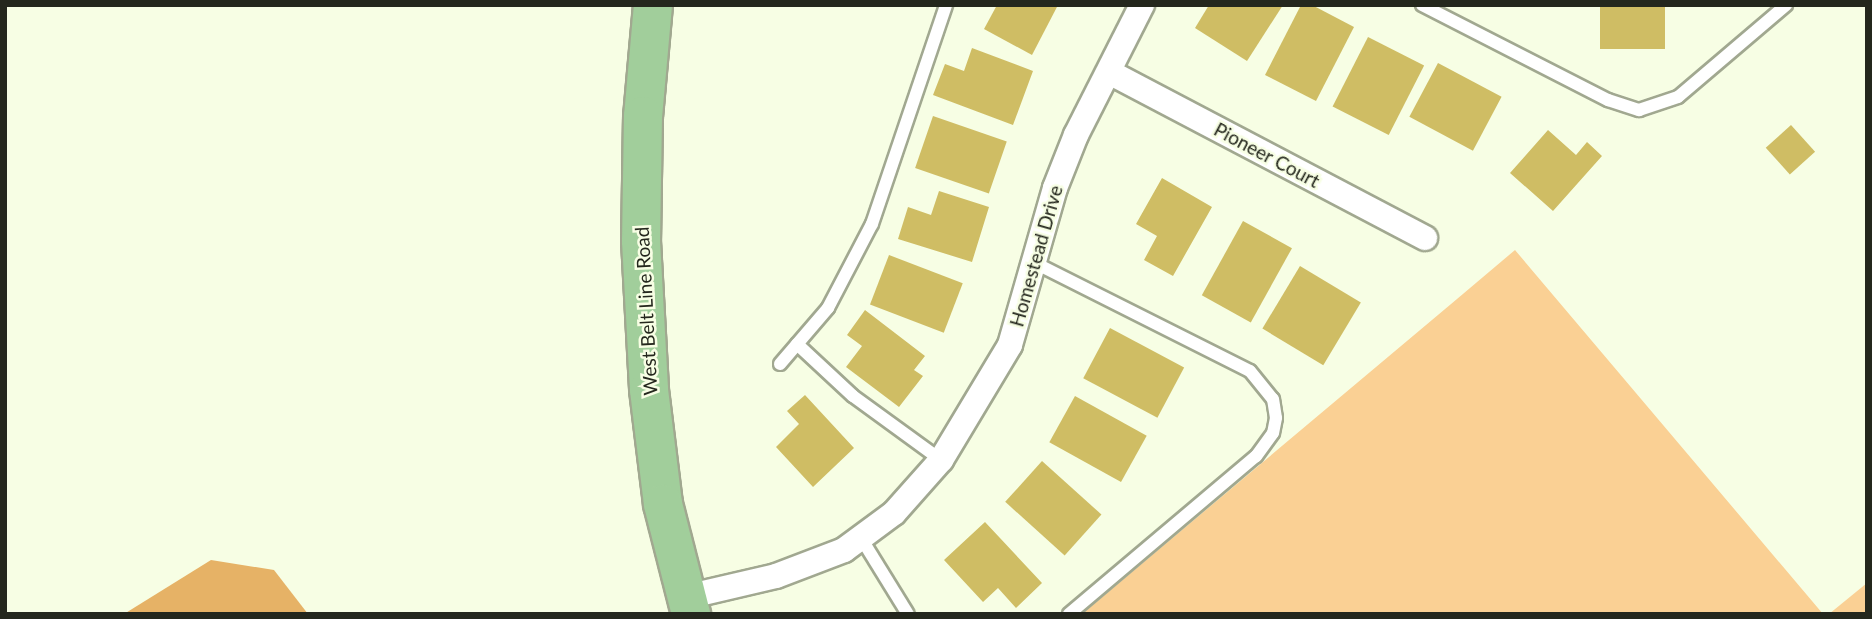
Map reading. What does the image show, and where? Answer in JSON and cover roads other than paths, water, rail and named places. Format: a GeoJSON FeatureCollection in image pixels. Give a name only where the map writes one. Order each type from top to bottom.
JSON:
{"type":"FeatureCollection","features":[{"type":"Feature","properties":{"kind":"main road","name":"West Belt Line Road"},"geometry":{"type":"LineString","coordinates":[[653,5],[643,116],[641,241],[647,349],[663,504],[689,605]]}},
{"type":"Feature","properties":{"kind":"street","name":"Homestead Drive"},"geometry":{"type":"LineString","coordinates":[[689,605],[844,550],[894,513],[942,460],[1010,345],[1037,264],[1055,188],[1142,5]]}},
{"type":"Feature","properties":{"kind":"street","name":"Pioneer Court"},"geometry":{"type":"LineString","coordinates":[[1109,72],[1426,238]]}},
{"type":"Feature","properties":{"kind":"lane"},"geometry":{"type":"LineString","coordinates":[[780,364],[828,308],[872,224],[946,5]]}},
{"type":"Feature","properties":{"kind":"lane"},"geometry":{"type":"LineString","coordinates":[[1422,5],[1608,100],[1639,110],[1678,97],[1786,5]]}},
{"type":"Feature","properties":{"kind":"lane"},"geometry":{"type":"LineString","coordinates":[[1037,264],[1250,371],[1273,399],[1276,418],[1273,433],[1256,456],[1069,614]]}},
{"type":"Feature","properties":{"kind":"lane"},"geometry":{"type":"LineString","coordinates":[[797,344],[853,396],[942,460]]}},
{"type":"Feature","properties":{"kind":"lane"},"geometry":{"type":"LineString","coordinates":[[861,538],[908,614]]}}]}
